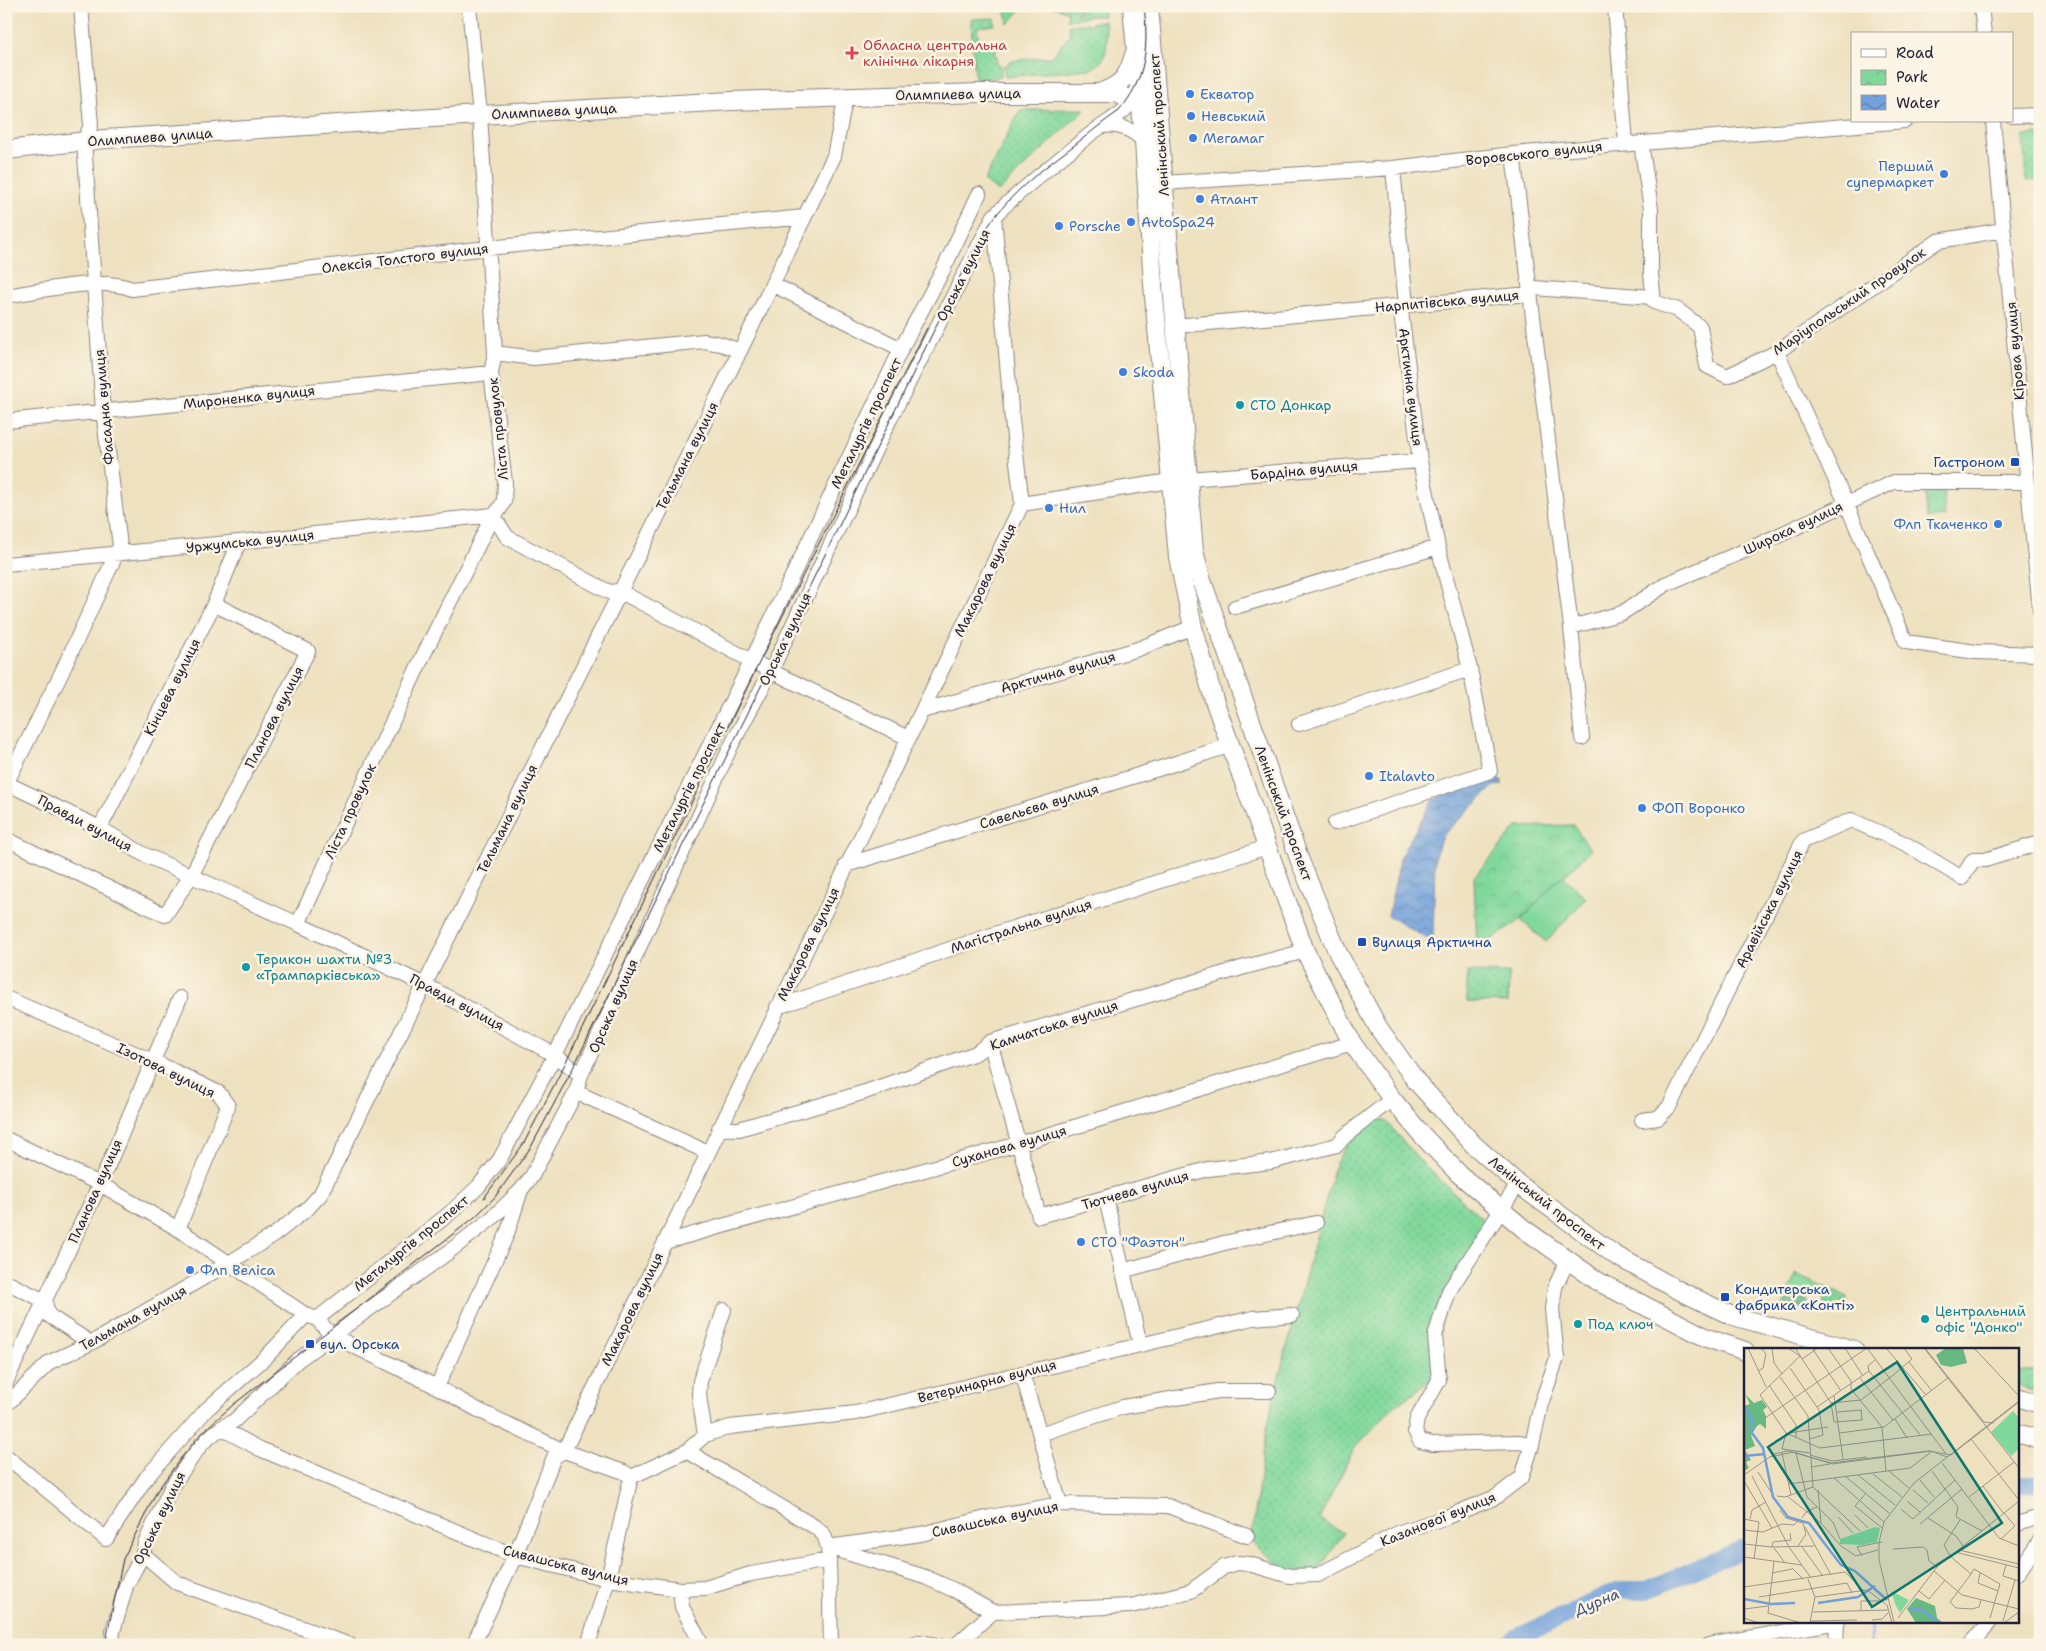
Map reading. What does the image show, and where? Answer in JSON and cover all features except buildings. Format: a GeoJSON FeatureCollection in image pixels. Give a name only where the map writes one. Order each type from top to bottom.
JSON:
{"type":"FeatureCollection","features":[{"type":"Feature","properties":{"kind":"main road","name":"Ленінський проспект"},"geometry":{"type":"LineString","coordinates":[[1132,6],[1136,102]]}},
{"type":"Feature","properties":{"kind":"main road","name":"Ленінський проспект"},"geometry":{"type":"LineString","coordinates":[[1149,6],[1152,37],[1154,285],[1179,480],[1201,578],[1300,861],[1338,953],[1378,1027],[1422,1088],[1474,1145],[1518,1184],[1615,1255],[1676,1289],[1730,1315],[1847,1348]]}},
{"type":"Feature","properties":{"kind":"main road"},"geometry":{"type":"LineString","coordinates":[[1102,92],[1118,85],[1124,80],[1132,63],[1135,50]]}},
{"type":"Feature","properties":{"kind":"main road","name":"Олимпиева улица"},"geometry":{"type":"LineString","coordinates":[[6,150],[84,141],[480,115],[846,96],[1102,92]]}},
{"type":"Feature","properties":{"kind":"main road"},"geometry":{"type":"LineString","coordinates":[[1102,92],[1120,99],[1136,102],[1138,117],[1152,145]]}},
{"type":"Feature","properties":{"kind":"main road","name":"Ленінський проспект"},"geometry":{"type":"LineString","coordinates":[[1152,145],[1163,183],[1175,326],[1179,480],[1178,558],[1192,627],[1214,700],[1305,951],[1352,1043],[1392,1099],[1422,1135],[1459,1174],[1499,1210],[1599,1282],[1707,1338],[1744,1351]]}},
{"type":"Feature","properties":{"kind":"main road"},"geometry":{"type":"LineString","coordinates":[[1269,855],[1284,876],[1296,871],[1300,861]]}},
{"type":"Feature","properties":{"kind":"main road"},"geometry":{"type":"LineString","coordinates":[[1284,895],[1287,882],[1299,877],[1308,882]]}},
{"type":"Feature","properties":{"kind":"main road"},"geometry":{"type":"LineString","coordinates":[[2018,1398],[2040,1404]]}},
{"type":"Feature","properties":{"kind":"main road"},"geometry":{"type":"LineString","coordinates":[[2018,1433],[2040,1440]]}},
{"type":"Feature","properties":{"kind":"street","name":"Фасадна вулиця"},"geometry":{"type":"LineString","coordinates":[[6,783],[61,674],[120,546],[103,411],[84,141],[91,125],[81,6]]}},
{"type":"Feature","properties":{"kind":"street","name":"Ліста провулок"},"geometry":{"type":"LineString","coordinates":[[298,924],[422,658],[493,515],[499,510],[504,501],[505,482],[491,373],[495,353],[480,115],[469,6]]}},
{"type":"Feature","properties":{"kind":"street"},"geometry":{"type":"LineString","coordinates":[[1615,6],[1634,143],[1650,209],[1652,297]]}},
{"type":"Feature","properties":{"kind":"street"},"geometry":{"type":"LineString","coordinates":[[1981,6],[1984,32]]}},
{"type":"Feature","properties":{"kind":"street"},"geometry":{"type":"LineString","coordinates":[[1136,102],[1151,63],[1152,37]]}},
{"type":"Feature","properties":{"kind":"street","name":"Тельмана вулиця"},"geometry":{"type":"LineString","coordinates":[[6,1405],[50,1362],[91,1343],[229,1263],[274,1235],[307,1210],[320,1195],[740,351],[834,156],[846,96]]}},
{"type":"Feature","properties":{"kind":"street","name":"Орська вулиця"},"geometry":{"type":"LineString","coordinates":[[112,1645],[113,1631],[126,1586],[143,1554],[148,1536],[182,1470],[202,1443],[221,1428],[234,1422],[298,1360],[446,1254],[490,1219],[521,1190],[532,1176],[576,1092],[581,1075],[731,746],[770,670],[887,425],[994,216],[1015,195],[1102,126],[1136,102]]}},
{"type":"Feature","properties":{"kind":"street"},"geometry":{"type":"LineString","coordinates":[[2014,116],[2040,115]]}},
{"type":"Feature","properties":{"kind":"street","name":"Воровського вулиця"},"geometry":{"type":"LineString","coordinates":[[1163,183],[1394,168],[1513,154],[1893,122]]}},
{"type":"Feature","properties":{"kind":"street","name":"Кірова вулиця"},"geometry":{"type":"LineString","coordinates":[[1993,122],[2027,482],[2036,538],[2040,610]]}},
{"type":"Feature","properties":{"kind":"street"},"geometry":{"type":"LineString","coordinates":[[1102,126],[1115,124],[1130,130],[1152,145]]}},
{"type":"Feature","properties":{"kind":"street"},"geometry":{"type":"LineString","coordinates":[[1513,154],[1571,627],[1582,738]]}},
{"type":"Feature","properties":{"kind":"street","name":"Арктична вулиця"},"geometry":{"type":"LineString","coordinates":[[1335,823],[1490,771],[1470,670],[1438,547],[1420,460],[1401,312],[1406,305],[1394,168]]}},
{"type":"Feature","properties":{"kind":"street","name":"Металургів проспект"},"geometry":{"type":"LineString","coordinates":[[6,1456],[106,1539],[146,1478],[207,1409],[311,1317],[450,1214],[478,1187],[500,1159],[555,1055],[752,660],[901,349],[943,270],[979,194]]}},
{"type":"Feature","properties":{"kind":"street"},"geometry":{"type":"LineString","coordinates":[[994,216],[1012,420],[1022,504]]}},
{"type":"Feature","properties":{"kind":"street","name":"Олексія Толстого вулиця"},"geometry":{"type":"LineString","coordinates":[[6,296],[94,284],[119,283],[132,288],[487,248],[804,217]]}},
{"type":"Feature","properties":{"kind":"street","name":"Маріупольський провулок"},"geometry":{"type":"LineString","coordinates":[[1652,297],[1654,302],[1678,310],[1700,327],[1708,366],[1726,376],[1777,352],[1938,241],[2003,230]]}},
{"type":"Feature","properties":{"kind":"street"},"geometry":{"type":"LineString","coordinates":[[772,284],[901,349]]}},
{"type":"Feature","properties":{"kind":"street","name":"Нарпитівська вулиця"},"geometry":{"type":"LineString","coordinates":[[1175,326],[1529,294],[1534,288],[1652,297]]}},
{"type":"Feature","properties":{"kind":"street"},"geometry":{"type":"LineString","coordinates":[[495,353],[534,358],[704,341],[721,344],[740,351]]}},
{"type":"Feature","properties":{"kind":"street"},"geometry":{"type":"LineString","coordinates":[[1777,352],[1846,503],[1906,642],[1976,652],[2040,654]]}},
{"type":"Feature","properties":{"kind":"street","name":"Мироненка вулиця"},"geometry":{"type":"LineString","coordinates":[[6,421],[491,373]]}},
{"type":"Feature","properties":{"kind":"street","name":"Бардіна вулиця"},"geometry":{"type":"LineString","coordinates":[[1022,504],[1179,480],[1420,460]]}},
{"type":"Feature","properties":{"kind":"street","name":"Широка вулиця"},"geometry":{"type":"LineString","coordinates":[[1571,627],[1622,613],[1668,583],[1749,549],[1894,482],[2027,482]]}},
{"type":"Feature","properties":{"kind":"street","name":"Макарова вулиця"},"geometry":{"type":"LineString","coordinates":[[473,1645],[515,1556],[554,1457],[564,1451],[777,1007],[1022,504]]}},
{"type":"Feature","properties":{"kind":"street"},"geometry":{"type":"LineString","coordinates":[[493,515],[508,537],[609,592],[619,591],[770,670],[908,738]]}},
{"type":"Feature","properties":{"kind":"street","name":"Уржумська вулиця"},"geometry":{"type":"LineString","coordinates":[[6,564],[493,515]]}},
{"type":"Feature","properties":{"kind":"street","name":"Кінцева вулиця"},"geometry":{"type":"LineString","coordinates":[[100,828],[214,604],[239,542]]}},
{"type":"Feature","properties":{"kind":"street"},"geometry":{"type":"LineString","coordinates":[[1235,607],[1438,547]]}},
{"type":"Feature","properties":{"kind":"street","name":"Планова вулиця"},"geometry":{"type":"LineString","coordinates":[[191,876],[308,651],[214,604]]}},
{"type":"Feature","properties":{"kind":"street","name":"Арктична вулиця"},"geometry":{"type":"LineString","coordinates":[[922,711],[1138,649],[1192,627]]}},
{"type":"Feature","properties":{"kind":"street"},"geometry":{"type":"LineString","coordinates":[[1299,724],[1470,670]]}},
{"type":"Feature","properties":{"kind":"street","name":"Савельєва вулиця"},"geometry":{"type":"LineString","coordinates":[[846,865],[1231,745]]}},
{"type":"Feature","properties":{"kind":"street","name":"Правди вулиця"},"geometry":{"type":"LineString","coordinates":[[6,783],[100,828],[143,854],[426,984],[555,1055],[581,1075]]}},
{"type":"Feature","properties":{"kind":"street","name":"Аравійська вулиця"},"geometry":{"type":"LineString","coordinates":[[1642,1120],[1658,1118],[1669,1107],[1803,841],[1851,820],[1906,844],[1962,878],[1973,860],[1985,860],[2040,843]]}},
{"type":"Feature","properties":{"kind":"street"},"geometry":{"type":"LineString","coordinates":[[6,839],[165,915],[191,876]]}},
{"type":"Feature","properties":{"kind":"street","name":"Магістральна вулиця"},"geometry":{"type":"LineString","coordinates":[[777,1007],[1001,932],[1269,855]]}},
{"type":"Feature","properties":{"kind":"street","name":"Камчатська вулиця"},"geometry":{"type":"LineString","coordinates":[[719,1128],[739,1129],[865,1092],[976,1053],[990,1042],[1305,951]]}},
{"type":"Feature","properties":{"kind":"street","name":"Ізотова вулиця"},"geometry":{"type":"LineString","coordinates":[[6,998],[153,1061],[219,1093],[228,1106],[178,1229]]}},
{"type":"Feature","properties":{"kind":"street","name":"Планова вулиця"},"geometry":{"type":"LineString","coordinates":[[6,1382],[100,1184],[180,998]]}},
{"type":"Feature","properties":{"kind":"street","name":"Тютчева вулиця"},"geometry":{"type":"LineString","coordinates":[[990,1042],[1038,1216],[1106,1199],[1208,1169],[1271,1162],[1337,1145],[1345,1136],[1392,1099]]}},
{"type":"Feature","properties":{"kind":"street","name":"Суханова вулиця"},"geometry":{"type":"LineString","coordinates":[[665,1242],[1018,1144],[1352,1043]]}},
{"type":"Feature","properties":{"kind":"street"},"geometry":{"type":"LineString","coordinates":[[576,1092],[707,1152]]}},
{"type":"Feature","properties":{"kind":"street"},"geometry":{"type":"LineString","coordinates":[[6,1138],[100,1184],[178,1229],[311,1317],[331,1336],[564,1451],[624,1472],[631,1477],[608,1579],[588,1645]]}},
{"type":"Feature","properties":{"kind":"street"},"geometry":{"type":"LineString","coordinates":[[1518,1184],[1499,1210],[1449,1291],[1435,1336],[1439,1380],[1417,1419],[1415,1431],[1420,1441],[1432,1444],[1520,1442],[1532,1445]]}},
{"type":"Feature","properties":{"kind":"street","name":"Орська вулиця"},"geometry":{"type":"LineString","coordinates":[[437,1387],[507,1234],[521,1190]]}},
{"type":"Feature","properties":{"kind":"street"},"geometry":{"type":"LineString","coordinates":[[1106,1199],[1140,1344]]}},
{"type":"Feature","properties":{"kind":"street"},"geometry":{"type":"LineString","coordinates":[[1122,1271],[1224,1243],[1316,1223]]}},
{"type":"Feature","properties":{"kind":"street","name":"Казанової вулиця"},"geometry":{"type":"LineString","coordinates":[[993,1612],[1131,1606],[1191,1591],[1224,1567],[1238,1562],[1290,1576],[1318,1575],[1400,1532],[1447,1517],[1496,1497],[1522,1477],[1532,1445],[1541,1404],[1557,1358],[1552,1309],[1555,1287],[1568,1260]]}},
{"type":"Feature","properties":{"kind":"street"},"geometry":{"type":"LineString","coordinates":[[6,1282],[45,1301],[48,1315],[91,1343]]}},
{"type":"Feature","properties":{"kind":"street"},"geometry":{"type":"LineString","coordinates":[[704,1435],[699,1396],[700,1381],[724,1310]]}},
{"type":"Feature","properties":{"kind":"street","name":"Ветеринарна вулиця"},"geometry":{"type":"LineString","coordinates":[[631,1477],[687,1451],[704,1435],[730,1427],[856,1413],[1253,1318],[1292,1315]]}},
{"type":"Feature","properties":{"kind":"street"},"geometry":{"type":"LineString","coordinates":[[1022,1373],[1060,1504]]}},
{"type":"Feature","properties":{"kind":"street"},"geometry":{"type":"LineString","coordinates":[[1040,1434],[1122,1407],[1218,1391],[1269,1392]]}},
{"type":"Feature","properties":{"kind":"street","name":"Сивашська вулиця"},"geometry":{"type":"LineString","coordinates":[[221,1428],[260,1450],[515,1556],[608,1579],[680,1589],[705,1588],[828,1553],[921,1534],[990,1517],[1060,1504],[1168,1506],[1247,1536]]}},
{"type":"Feature","properties":{"kind":"street"},"geometry":{"type":"LineString","coordinates":[[687,1451],[815,1527],[824,1536],[828,1553],[831,1645]]}},
{"type":"Feature","properties":{"kind":"street"},"geometry":{"type":"LineString","coordinates":[[2018,1524],[2040,1517]]}},
{"type":"Feature","properties":{"kind":"street"},"geometry":{"type":"LineString","coordinates":[[2018,1573],[2040,1540]]}},
{"type":"Feature","properties":{"kind":"street","name":"Сивашська вулиця"},"geometry":{"type":"LineString","coordinates":[[828,1553],[925,1577],[954,1590],[993,1612]]}},
{"type":"Feature","properties":{"kind":"street"},"geometry":{"type":"LineString","coordinates":[[143,1554],[177,1583],[350,1645]]}},
{"type":"Feature","properties":{"kind":"street"},"geometry":{"type":"LineString","coordinates":[[680,1589],[682,1607],[702,1645]]}},
{"type":"Feature","properties":{"kind":"street"},"geometry":{"type":"LineString","coordinates":[[956,1645],[993,1612]]}},
{"type":"Feature","properties":{"kind":"street"},"geometry":{"type":"LineString","coordinates":[[1709,1645],[1831,1624]]}},
{"type":"Feature","properties":{"kind":"street"},"geometry":{"type":"LineString","coordinates":[[1836,1645],[1837,1624]]}},
{"type":"Feature","properties":{"kind":"street"},"geometry":{"type":"LineString","coordinates":[[1970,1645],[1988,1624]]}},
{"type":"Feature","properties":{"kind":"street"},"geometry":{"type":"LineString","coordinates":[[908,1645],[918,1642],[938,1645]]}},
{"type":"Feature","properties":{"kind":"green space"},"geometry":{"type":"Polygon","coordinates":[[[1005,6],[1024,6],[1008,24],[1005,6]]]}},
{"type":"Feature","properties":{"kind":"green space"},"geometry":{"type":"Polygon","coordinates":[[[1049,6],[1076,6],[1078,19],[1068,20],[1067,11],[1049,6]]]}},
{"type":"Feature","properties":{"kind":"green space"},"geometry":{"type":"Polygon","coordinates":[[[1078,6],[1103,6],[1104,16],[1080,18],[1078,6]]]}},
{"type":"Feature","properties":{"kind":"green space"},"geometry":{"type":"Polygon","coordinates":[[[994,18],[995,25],[977,27],[979,47],[997,46],[997,50],[994,50],[995,56],[997,56],[997,65],[1001,65],[1001,77],[975,79],[971,19],[994,18]]]}},
{"type":"Feature","properties":{"kind":"green space"},"geometry":{"type":"Polygon","coordinates":[[[1105,21],[1107,42],[1105,55],[1091,69],[1005,77],[1004,65],[1009,65],[1009,61],[1051,57],[1070,35],[1069,25],[1088,23],[1088,25],[1091,25],[1091,23],[1105,21]]]}},
{"type":"Feature","properties":{"kind":"green space"},"geometry":{"type":"Polygon","coordinates":[[[1085,109],[998,192],[984,181],[1020,110],[1085,109]]]}},
{"type":"Feature","properties":{"kind":"green space"},"geometry":{"type":"Polygon","coordinates":[[[2040,134],[2040,180],[2026,181],[2023,136],[2040,134]]]}},
{"type":"Feature","properties":{"kind":"green space"},"geometry":{"type":"Polygon","coordinates":[[[1943,491],[1945,517],[1927,518],[1925,492],[1943,491]]]}},
{"type":"Feature","properties":{"kind":"green space"},"geometry":{"type":"Polygon","coordinates":[[[1573,825],[1591,850],[1518,922],[1477,949],[1474,877],[1517,827],[1573,825]]]}},
{"type":"Feature","properties":{"kind":"green space"},"geometry":{"type":"Polygon","coordinates":[[[1562,875],[1586,898],[1546,942],[1521,920],[1562,875]]]}},
{"type":"Feature","properties":{"kind":"green space"},"geometry":{"type":"Polygon","coordinates":[[[1467,972],[1509,973],[1508,1003],[1467,1002],[1467,972]]]}},
{"type":"Feature","properties":{"kind":"green space"},"geometry":{"type":"Polygon","coordinates":[[[1374,1119],[1386,1121],[1423,1164],[1488,1224],[1445,1290],[1434,1378],[1391,1409],[1354,1449],[1319,1519],[1344,1533],[1317,1572],[1290,1573],[1251,1542],[1266,1433],[1275,1392],[1335,1165],[1348,1141],[1374,1119]]]}},
{"type":"Feature","properties":{"kind":"green space"},"geometry":{"type":"Polygon","coordinates":[[[1796,1274],[1847,1297],[1846,1302],[1838,1302],[1833,1307],[1824,1304],[1824,1299],[1820,1294],[1815,1293],[1809,1296],[1789,1289],[1796,1274]]]}},
{"type":"Feature","properties":{"kind":"green space"},"geometry":{"type":"Polygon","coordinates":[[[1788,1293],[1807,1300],[1808,1303],[1805,1308],[1783,1305],[1788,1293]]]}},
{"type":"Feature","properties":{"kind":"green space"},"geometry":{"type":"Polygon","coordinates":[[[2040,1370],[2040,1393],[2018,1386],[2018,1372],[2040,1370]]]}},
{"type":"Feature","properties":{"kind":"water"},"geometry":{"type":"Polygon","coordinates":[[[1477,779],[1502,780],[1502,785],[1494,786],[1442,836],[1435,856],[1433,942],[1388,916],[1401,855],[1433,800],[1477,779]]]}},
{"type":"Feature","properties":{"kind":"waterway","name":"Дурна"},"geometry":{"type":"LineString","coordinates":[[2018,1485],[2040,1483]]}},
{"type":"Feature","properties":{"kind":"waterway","name":"Дурна"},"geometry":{"type":"LineString","coordinates":[[1509,1645],[1516,1638],[1620,1590],[1647,1590],[1744,1548]]}},
{"type":"Feature","properties":{"kind":"waterway"},"geometry":{"type":"LineString","coordinates":[[1870,1645],[1871,1624]]}},
{"type":"Feature","properties":{"kind":"tram line"},"geometry":{"type":"LineString","coordinates":[[105,1645],[123,1559],[157,1491],[181,1458],[208,1427],[234,1404],[475,1217],[495,1197],[531,1147],[573,1068],[971,254],[993,219],[1017,192],[1044,168],[1119,111],[1128,99],[1135,87],[1144,62],[1146,35],[1144,6]]}},
{"type":"Feature","properties":{"kind":"tram line"},"geometry":{"type":"LineString","coordinates":[[484,1198],[524,1143],[566,1062],[759,663],[927,328]]}},
{"type":"Feature","properties":{"kind":"place","name":"Обласна центральна клінічна лікарня"},"geometry":{"type":"Point","coordinates":[852,53]}},
{"type":"Feature","properties":{"kind":"place","name":"Екватор"},"geometry":{"type":"Point","coordinates":[1190,94]}},
{"type":"Feature","properties":{"kind":"place","name":"Невський"},"geometry":{"type":"Point","coordinates":[1191,116]}},
{"type":"Feature","properties":{"kind":"place","name":"Мегамаг"},"geometry":{"type":"Point","coordinates":[1193,138]}},
{"type":"Feature","properties":{"kind":"place","name":"Перший супермаркет"},"geometry":{"type":"Point","coordinates":[1944,174]}},
{"type":"Feature","properties":{"kind":"place","name":"Атлант"},"geometry":{"type":"Point","coordinates":[1200,199]}},
{"type":"Feature","properties":{"kind":"place","name":"AvtoSpa24"},"geometry":{"type":"Point","coordinates":[1131,222]}},
{"type":"Feature","properties":{"kind":"place","name":"Porsche"},"geometry":{"type":"Point","coordinates":[1059,226]}},
{"type":"Feature","properties":{"kind":"place","name":"Skoda"},"geometry":{"type":"Point","coordinates":[1123,372]}},
{"type":"Feature","properties":{"kind":"place","name":"СТО Донкар"},"geometry":{"type":"Point","coordinates":[1240,405]}},
{"type":"Feature","properties":{"kind":"place","name":"Гастроном"},"geometry":{"type":"Point","coordinates":[2015,462]}},
{"type":"Feature","properties":{"kind":"place","name":"Нил"},"geometry":{"type":"Point","coordinates":[1049,508]}},
{"type":"Feature","properties":{"kind":"place","name":"Флп Ткаченко"},"geometry":{"type":"Point","coordinates":[1998,524]}},
{"type":"Feature","properties":{"kind":"place","name":"Italavto"},"geometry":{"type":"Point","coordinates":[1369,776]}},
{"type":"Feature","properties":{"kind":"place","name":"ФОП Воронко"},"geometry":{"type":"Point","coordinates":[1642,808]}},
{"type":"Feature","properties":{"kind":"place","name":"Вулиця Арктична"},"geometry":{"type":"Point","coordinates":[1362,942]}},
{"type":"Feature","properties":{"kind":"place","name":"Терикон шахти №3 «Трампарківська»"},"geometry":{"type":"Point","coordinates":[246,967]}},
{"type":"Feature","properties":{"kind":"place","name":"СТО \"Фаэтон\""},"geometry":{"type":"Point","coordinates":[1081,1242]}},
{"type":"Feature","properties":{"kind":"place","name":"Флп Веліса"},"geometry":{"type":"Point","coordinates":[190,1270]}},
{"type":"Feature","properties":{"kind":"place","name":"Кондитерська фабрика «Конті»"},"geometry":{"type":"Point","coordinates":[1725,1297]}},
{"type":"Feature","properties":{"kind":"place","name":"Центральний офіс \"Донко\""},"geometry":{"type":"Point","coordinates":[1925,1319]}},
{"type":"Feature","properties":{"kind":"place","name":"Под ключ"},"geometry":{"type":"Point","coordinates":[1578,1324]}},
{"type":"Feature","properties":{"kind":"place","name":"вул. Орська"},"geometry":{"type":"Point","coordinates":[310,1344]}}]}
